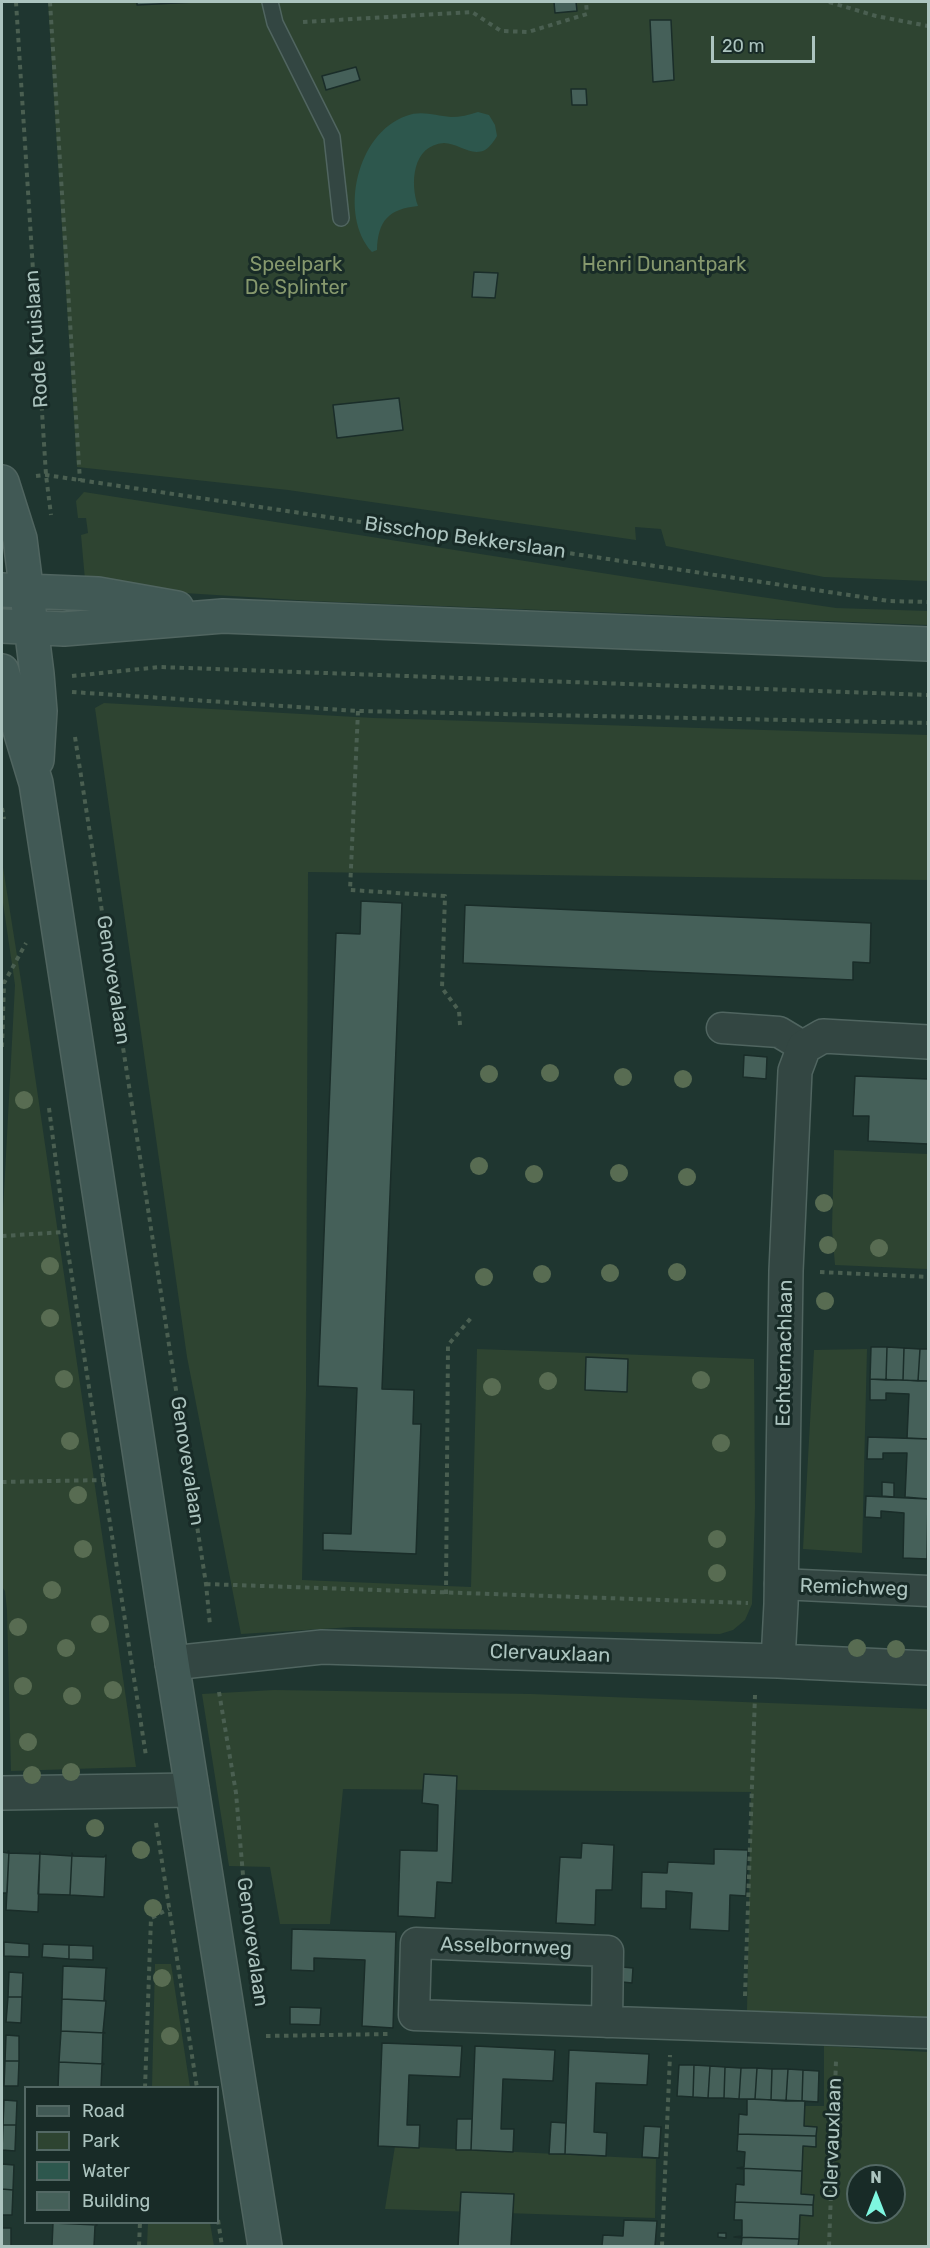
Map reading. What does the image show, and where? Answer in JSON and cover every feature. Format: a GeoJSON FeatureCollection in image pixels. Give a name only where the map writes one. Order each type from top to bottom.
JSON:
{"type":"FeatureCollection","features":[{"type":"Feature","properties":{"kind":"main road"},"geometry":{"type":"LineString","coordinates":[[2,482],[20,539],[14,590],[98,594],[224,616]]}},
{"type":"Feature","properties":{"kind":"main road","name":"Genovevalaan"},"geometry":{"type":"LineString","coordinates":[[14,590],[16,627],[40,711],[36,783]]}},
{"type":"Feature","properties":{"kind":"main road"},"geometry":{"type":"LineString","coordinates":[[16,627],[64,628],[224,616],[928,644]]}},
{"type":"Feature","properties":{"kind":"main road","name":"Genovevalaan"},"geometry":{"type":"LineString","coordinates":[[2,671],[36,783],[265,2247]]}},
{"type":"Feature","properties":{"kind":"street"},"geometry":{"type":"LineString","coordinates":[[722,1028],[779,1032],[804,1047],[823,1036],[928,1042]]}},
{"type":"Feature","properties":{"kind":"street","name":"Echternachlaan"},"geometry":{"type":"LineString","coordinates":[[767,1661],[780,1594],[786,1271],[795,1071],[804,1047]]}},
{"type":"Feature","properties":{"kind":"street","name":"Remichweg"},"geometry":{"type":"LineString","coordinates":[[780,1594],[928,1591]]}},
{"type":"Feature","properties":{"kind":"street","name":"Clervauxlaan"},"geometry":{"type":"LineString","coordinates":[[172,1663],[322,1647],[928,1668]]}},
{"type":"Feature","properties":{"kind":"street"},"geometry":{"type":"LineString","coordinates":[[2,1793],[192,1790]]}},
{"type":"Feature","properties":{"kind":"street","name":"Asselbornweg"},"geometry":{"type":"LineString","coordinates":[[414,2015],[416,1943],[608,1951],[607,2022]]}},
{"type":"Feature","properties":{"kind":"street"},"geometry":{"type":"LineString","coordinates":[[414,2015],[928,2033]]}},
{"type":"Feature","properties":{"kind":"lane"},"geometry":{"type":"LineString","coordinates":[[270,2],[275,23],[332,137],[341,218]]}},
{"type":"Feature","properties":{"kind":"path","name":"Rode Kruislaan"},"geometry":{"type":"LineString","coordinates":[[16,2],[46,475],[51,522]]}},
{"type":"Feature","properties":{"kind":"path"},"geometry":{"type":"LineString","coordinates":[[50,2],[80,481]]}},
{"type":"Feature","properties":{"kind":"path"},"geometry":{"type":"LineString","coordinates":[[275,23],[472,12],[501,31],[528,32],[587,14],[586,2]]}},
{"type":"Feature","properties":{"kind":"path"},"geometry":{"type":"LineString","coordinates":[[829,2],[876,16],[928,26]]}},
{"type":"Feature","properties":{"kind":"path","name":"Bisschop Bekkerslaan"},"geometry":{"type":"LineString","coordinates":[[35,476],[46,475],[889,601],[928,602]]}},
{"type":"Feature","properties":{"kind":"path"},"geometry":{"type":"LineString","coordinates":[[928,694],[160,667],[68,676],[68,692],[358,711],[928,723]]}},
{"type":"Feature","properties":{"kind":"path"},"geometry":{"type":"LineString","coordinates":[[358,711],[350,890],[445,896],[442,988],[459,1011],[460,1025]]}},
{"type":"Feature","properties":{"kind":"path","name":"Genovevalaan"},"geometry":{"type":"LineString","coordinates":[[73,727],[206,1584],[214,1660],[236,1793],[244,1881]]}},
{"type":"Feature","properties":{"kind":"path"},"geometry":{"type":"LineString","coordinates":[[2,808],[6,830]]}},
{"type":"Feature","properties":{"kind":"path"},"geometry":{"type":"LineString","coordinates":[[2,1047],[4,983],[26,942],[28,954]]}},
{"type":"Feature","properties":{"kind":"path"},"geometry":{"type":"LineString","coordinates":[[48,1104],[65,1232],[197,2086]]}},
{"type":"Feature","properties":{"kind":"path"},"geometry":{"type":"LineString","coordinates":[[2,1236],[65,1232]]}},
{"type":"Feature","properties":{"kind":"path"},"geometry":{"type":"LineString","coordinates":[[786,1271],[928,1277]]}},
{"type":"Feature","properties":{"kind":"path"},"geometry":{"type":"LineString","coordinates":[[446,1594],[448,1345],[471,1318]]}},
{"type":"Feature","properties":{"kind":"path"},"geometry":{"type":"LineString","coordinates":[[2,1482],[104,1480]]}},
{"type":"Feature","properties":{"kind":"path"},"geometry":{"type":"LineString","coordinates":[[206,1584],[446,1594],[780,1594]]}},
{"type":"Feature","properties":{"kind":"path"},"geometry":{"type":"LineString","coordinates":[[744,2027],[767,1661]]}},
{"type":"Feature","properties":{"kind":"path"},"geometry":{"type":"LineString","coordinates":[[145,2086],[151,1918],[169,1909]]}},
{"type":"Feature","properties":{"kind":"path","name":"Genovevalaan"},"geometry":{"type":"LineString","coordinates":[[264,2025],[266,2036],[393,2034],[414,2015]]}},
{"type":"Feature","properties":{"kind":"path"},"geometry":{"type":"LineString","coordinates":[[662,2247],[671,2025]]}},
{"type":"Feature","properties":{"kind":"path","name":"Clervauxlaan"},"geometry":{"type":"LineString","coordinates":[[829,2247],[837,2030]]}},
{"type":"Feature","properties":{"kind":"path"},"geometry":{"type":"LineString","coordinates":[[139,2247],[140,2224]]}},
{"type":"Feature","properties":{"kind":"path"},"geometry":{"type":"LineString","coordinates":[[219,2224],[222,2247]]}},
{"type":"Feature","properties":{"kind":"green space","name":"Henri Dunantpark"},"geometry":{"type":"Polygon","coordinates":[[[48,2],[928,2],[928,581],[824,577],[666,546],[661,529],[635,527],[636,540],[288,490],[77,467],[48,2]]]}},
{"type":"Feature","properties":{"kind":"green space"},"geometry":{"type":"Polygon","coordinates":[[[84,492],[836,608],[928,611],[928,625],[312,601],[168,592],[85,580],[81,535],[88,533],[86,518],[78,518],[76,501],[84,492]]]}},
{"type":"Feature","properties":{"kind":"green space"},"geometry":{"type":"Polygon","coordinates":[[[104,703],[374,718],[928,735],[928,880],[308,872],[306,1391],[302,1580],[471,1587],[477,1349],[754,1359],[755,1507],[752,1604],[745,1620],[733,1630],[720,1634],[353,1627],[241,1634],[187,1357],[95,708],[104,703]]]}},
{"type":"Feature","properties":{"kind":"green space"},"geometry":{"type":"Polygon","coordinates":[[[2,861],[136,1767],[11,1771],[7,1610],[5,1591],[2,1587],[2,1230],[15,985],[2,896],[2,861]]]}},
{"type":"Feature","properties":{"kind":"green space"},"geometry":{"type":"Polygon","coordinates":[[[834,1150],[928,1154],[928,1269],[835,1265],[832,1229],[834,1150]]]}},
{"type":"Feature","properties":{"kind":"green space"},"geometry":{"type":"Polygon","coordinates":[[[867,1349],[862,1553],[803,1549],[814,1350],[867,1349]]]}},
{"type":"Feature","properties":{"kind":"green space"},"geometry":{"type":"Polygon","coordinates":[[[274,1690],[531,1694],[928,1709],[928,2019],[747,2011],[751,1792],[343,1789],[330,1924],[280,1924],[270,1867],[229,1866],[202,1694],[274,1690]]]}},
{"type":"Feature","properties":{"kind":"green space"},"geometry":{"type":"Polygon","coordinates":[[[155,1964],[171,1964],[190,2086],[152,2086],[155,1964]]]}},
{"type":"Feature","properties":{"kind":"green space"},"geometry":{"type":"Polygon","coordinates":[[[824,2046],[928,2052],[928,2246],[792,2246],[794,2106],[824,2106],[824,2046]]]}},
{"type":"Feature","properties":{"kind":"green space"},"geometry":{"type":"Polygon","coordinates":[[[395,2146],[656,2159],[655,2218],[385,2209],[395,2146]]]}},
{"type":"Feature","properties":{"kind":"green space"},"geometry":{"type":"Polygon","coordinates":[[[148,2224],[210,2224],[214,2246],[147,2246],[148,2224]]]}},
{"type":"Feature","properties":{"kind":"water"},"geometry":{"type":"Polygon","coordinates":[[[478,112],[489,115],[495,125],[497,136],[493,142],[487,149],[480,152],[444,143],[433,145],[425,151],[416,167],[414,177],[418,206],[400,210],[387,218],[380,231],[377,250],[372,252],[362,236],[356,218],[355,197],[358,176],[375,139],[389,125],[412,114],[454,117],[478,112]]]}},
{"type":"Feature","properties":{"kind":"building"},"geometry":{"type":"Polygon","coordinates":[[[137,2],[195,2],[137,5],[137,2]]]}},
{"type":"Feature","properties":{"kind":"building"},"geometry":{"type":"Polygon","coordinates":[[[554,2],[576,2],[577,11],[555,13],[554,2]]]}},
{"type":"Feature","properties":{"kind":"building"},"geometry":{"type":"Polygon","coordinates":[[[650,20],[671,20],[674,80],[653,82],[650,20]]]}},
{"type":"Feature","properties":{"kind":"building"},"geometry":{"type":"Polygon","coordinates":[[[356,67],[360,80],[326,90],[322,76],[356,67]]]}},
{"type":"Feature","properties":{"kind":"building"},"geometry":{"type":"Polygon","coordinates":[[[571,89],[586,89],[587,105],[572,105],[571,89]]]}},
{"type":"Feature","properties":{"kind":"building"},"geometry":{"type":"Polygon","coordinates":[[[474,272],[498,273],[495,298],[472,297],[474,272]]]}},
{"type":"Feature","properties":{"kind":"building"},"geometry":{"type":"Polygon","coordinates":[[[399,398],[403,430],[337,438],[333,405],[399,398]]]}},
{"type":"Feature","properties":{"kind":"building"},"geometry":{"type":"Polygon","coordinates":[[[361,901],[402,903],[382,1389],[414,1390],[413,1424],[421,1424],[416,1554],[323,1550],[323,1533],[351,1534],[357,1388],[318,1386],[336,933],[360,934],[361,901]]]}},
{"type":"Feature","properties":{"kind":"building"},"geometry":{"type":"Polygon","coordinates":[[[465,905],[871,923],[870,963],[853,962],[853,980],[463,963],[465,905]]]}},
{"type":"Feature","properties":{"kind":"building"},"geometry":{"type":"Polygon","coordinates":[[[744,1055],[767,1057],[766,1079],[743,1077],[744,1055]]]}},
{"type":"Feature","properties":{"kind":"building"},"geometry":{"type":"Polygon","coordinates":[[[855,1076],[928,1079],[928,1144],[868,1141],[869,1116],[853,1116],[855,1076]]]}},
{"type":"Feature","properties":{"kind":"building"},"geometry":{"type":"Polygon","coordinates":[[[871,1347],[887,1347],[886,1380],[870,1379],[871,1347]]]}},
{"type":"Feature","properties":{"kind":"building"},"geometry":{"type":"Polygon","coordinates":[[[887,1347],[904,1348],[903,1380],[886,1380],[887,1347]]]}},
{"type":"Feature","properties":{"kind":"building"},"geometry":{"type":"Polygon","coordinates":[[[904,1348],[920,1349],[918,1381],[903,1380],[904,1348]]]}},
{"type":"Feature","properties":{"kind":"building"},"geometry":{"type":"Polygon","coordinates":[[[920,1349],[928,1349],[928,1381],[918,1381],[920,1349]]]}},
{"type":"Feature","properties":{"kind":"building"},"geometry":{"type":"Polygon","coordinates":[[[586,1357],[628,1359],[627,1392],[585,1390],[586,1357]]]}},
{"type":"Feature","properties":{"kind":"building"},"geometry":{"type":"Polygon","coordinates":[[[870,1379],[928,1381],[928,1439],[907,1438],[909,1394],[886,1393],[886,1400],[870,1400],[870,1379]]]}},
{"type":"Feature","properties":{"kind":"building"},"geometry":{"type":"Polygon","coordinates":[[[868,1437],[928,1439],[928,1499],[905,1497],[907,1453],[883,1453],[883,1459],[867,1459],[868,1437]]]}},
{"type":"Feature","properties":{"kind":"building"},"geometry":{"type":"Polygon","coordinates":[[[882,1482],[894,1483],[894,1497],[882,1496],[882,1482]]]}},
{"type":"Feature","properties":{"kind":"building"},"geometry":{"type":"Polygon","coordinates":[[[866,1496],[928,1499],[927,1559],[903,1558],[904,1513],[881,1511],[881,1518],[865,1517],[866,1496]]]}},
{"type":"Feature","properties":{"kind":"building"},"geometry":{"type":"Polygon","coordinates":[[[424,1774],[457,1776],[452,1883],[437,1882],[435,1918],[398,1916],[400,1850],[437,1851],[438,1805],[422,1803],[424,1774]]]}},
{"type":"Feature","properties":{"kind":"building"},"geometry":{"type":"Polygon","coordinates":[[[582,1843],[614,1845],[612,1890],[596,1890],[595,1925],[556,1923],[560,1857],[581,1858],[582,1843]]]}},
{"type":"Feature","properties":{"kind":"building"},"geometry":{"type":"Polygon","coordinates":[[[714,1849],[748,1850],[746,1896],[730,1895],[729,1931],[690,1929],[692,1893],[666,1891],[666,1909],[641,1908],[642,1872],[667,1873],[668,1862],[714,1864],[714,1849]]]}},
{"type":"Feature","properties":{"kind":"building"},"geometry":{"type":"Polygon","coordinates":[[[9,1851],[7,1893],[2,1893],[2,1852],[8,1853],[9,1851]]]}},
{"type":"Feature","properties":{"kind":"building"},"geometry":{"type":"Polygon","coordinates":[[[9,1851],[9,1853],[39,1854],[40,1852],[38,1912],[6,1910],[9,1851]]]}},
{"type":"Feature","properties":{"kind":"building"},"geometry":{"type":"Polygon","coordinates":[[[40,1852],[41,1854],[72,1856],[70,1895],[38,1894],[40,1852]]]}},
{"type":"Feature","properties":{"kind":"building"},"geometry":{"type":"Polygon","coordinates":[[[72,1853],[73,1856],[104,1857],[106,1855],[104,1897],[70,1895],[72,1853]]]}},
{"type":"Feature","properties":{"kind":"building"},"geometry":{"type":"Polygon","coordinates":[[[292,1929],[396,1932],[393,2028],[362,2026],[365,1960],[314,1958],[314,1971],[291,1970],[292,1929]]]}},
{"type":"Feature","properties":{"kind":"building"},"geometry":{"type":"Polygon","coordinates":[[[4,1942],[29,1944],[29,1957],[4,1956],[4,1942]]]}},
{"type":"Feature","properties":{"kind":"building"},"geometry":{"type":"Polygon","coordinates":[[[43,1944],[69,1945],[69,1959],[42,1957],[43,1944]]]}},
{"type":"Feature","properties":{"kind":"building"},"geometry":{"type":"Polygon","coordinates":[[[69,1945],[93,1946],[93,1960],[69,1959],[69,1945]]]}},
{"type":"Feature","properties":{"kind":"building"},"geometry":{"type":"Polygon","coordinates":[[[63,1966],[107,1968],[104,2000],[106,2001],[62,1999],[63,1966]]]}},
{"type":"Feature","properties":{"kind":"building"},"geometry":{"type":"Polygon","coordinates":[[[622,1967],[633,1968],[632,1983],[622,1982],[622,1967]]]}},
{"type":"Feature","properties":{"kind":"building"},"geometry":{"type":"Polygon","coordinates":[[[9,1972],[23,1973],[22,1997],[8,1997],[9,1972]]]}},
{"type":"Feature","properties":{"kind":"building"},"geometry":{"type":"Polygon","coordinates":[[[8,1997],[22,1997],[21,2023],[6,2022],[8,1997]]]}},
{"type":"Feature","properties":{"kind":"building"},"geometry":{"type":"Polygon","coordinates":[[[62,1999],[106,2001],[103,2032],[105,2033],[61,2031],[62,1999]]]}},
{"type":"Feature","properties":{"kind":"building"},"geometry":{"type":"Polygon","coordinates":[[[290,2007],[321,2008],[320,2025],[290,2024],[290,2007]]]}},
{"type":"Feature","properties":{"kind":"building"},"geometry":{"type":"Polygon","coordinates":[[[61,2031],[105,2033],[103,2033],[102,2063],[104,2064],[59,2062],[61,2031]]]}},
{"type":"Feature","properties":{"kind":"building"},"geometry":{"type":"Polygon","coordinates":[[[6,2035],[19,2036],[19,2061],[5,2061],[6,2035]]]}},
{"type":"Feature","properties":{"kind":"building"},"geometry":{"type":"Polygon","coordinates":[[[382,2043],[462,2046],[460,2077],[409,2075],[407,2125],[420,2125],[419,2148],[378,2146],[382,2043]]]}},
{"type":"Feature","properties":{"kind":"building"},"geometry":{"type":"Polygon","coordinates":[[[475,2046],[555,2050],[553,2081],[503,2079],[501,2129],[514,2129],[513,2152],[471,2150],[475,2046]]]}},
{"type":"Feature","properties":{"kind":"building"},"geometry":{"type":"Polygon","coordinates":[[[569,2050],[649,2054],[647,2085],[596,2083],[594,2132],[607,2133],[606,2156],[565,2154],[569,2050]]]}},
{"type":"Feature","properties":{"kind":"building"},"geometry":{"type":"Polygon","coordinates":[[[5,2061],[19,2061],[18,2086],[4,2086],[5,2061]]]}},
{"type":"Feature","properties":{"kind":"building"},"geometry":{"type":"Polygon","coordinates":[[[59,2062],[104,2064],[102,2065],[101,2086],[58,2086],[59,2062]]]}},
{"type":"Feature","properties":{"kind":"building"},"geometry":{"type":"Polygon","coordinates":[[[679,2065],[694,2065],[693,2097],[677,2096],[679,2065]]]}},
{"type":"Feature","properties":{"kind":"building"},"geometry":{"type":"Polygon","coordinates":[[[694,2065],[710,2066],[708,2098],[693,2097],[694,2065]]]}},
{"type":"Feature","properties":{"kind":"building"},"geometry":{"type":"Polygon","coordinates":[[[710,2066],[725,2067],[724,2098],[708,2098],[710,2066]]]}},
{"type":"Feature","properties":{"kind":"building"},"geometry":{"type":"Polygon","coordinates":[[[725,2067],[741,2068],[739,2099],[724,2098],[725,2067]]]}},
{"type":"Feature","properties":{"kind":"building"},"geometry":{"type":"Polygon","coordinates":[[[741,2068],[757,2068],[755,2099],[739,2099],[741,2068]]]}},
{"type":"Feature","properties":{"kind":"building"},"geometry":{"type":"Polygon","coordinates":[[[757,2068],[772,2069],[771,2100],[755,2099],[757,2068]]]}},
{"type":"Feature","properties":{"kind":"building"},"geometry":{"type":"Polygon","coordinates":[[[772,2069],[788,2069],[786,2101],[771,2100],[772,2069]]]}},
{"type":"Feature","properties":{"kind":"building"},"geometry":{"type":"Polygon","coordinates":[[[788,2069],[803,2070],[802,2101],[786,2101],[788,2069]]]}},
{"type":"Feature","properties":{"kind":"building"},"geometry":{"type":"Polygon","coordinates":[[[803,2070],[819,2071],[818,2102],[802,2101],[803,2070]]]}},
{"type":"Feature","properties":{"kind":"building"},"geometry":{"type":"Polygon","coordinates":[[[747,2099],[805,2101],[804,2126],[817,2127],[816,2136],[738,2134],[739,2114],[747,2115],[747,2099]]]}},
{"type":"Feature","properties":{"kind":"building"},"geometry":{"type":"Polygon","coordinates":[[[4,2100],[17,2101],[16,2125],[3,2125],[4,2100]]]}},
{"type":"Feature","properties":{"kind":"building"},"geometry":{"type":"Polygon","coordinates":[[[457,2119],[472,2119],[471,2150],[456,2150],[457,2119]]]}},
{"type":"Feature","properties":{"kind":"building"},"geometry":{"type":"Polygon","coordinates":[[[551,2122],[566,2123],[565,2154],[549,2154],[551,2122]]]}},
{"type":"Feature","properties":{"kind":"building"},"geometry":{"type":"Polygon","coordinates":[[[3,2125],[16,2125],[15,2151],[2,2150],[3,2125]]]}},
{"type":"Feature","properties":{"kind":"building"},"geometry":{"type":"Polygon","coordinates":[[[644,2126],[661,2127],[659,2158],[642,2157],[644,2126]]]}},
{"type":"Feature","properties":{"kind":"building"},"geometry":{"type":"Polygon","coordinates":[[[738,2134],[816,2136],[816,2147],[803,2146],[802,2171],[737,2168],[744,2167],[745,2152],[737,2151],[738,2134]]]}},
{"type":"Feature","properties":{"kind":"building"},"geometry":{"type":"Polygon","coordinates":[[[2,2164],[14,2165],[13,2190],[2,2189],[2,2164]]]}},
{"type":"Feature","properties":{"kind":"building"},"geometry":{"type":"Polygon","coordinates":[[[737,2168],[802,2171],[801,2194],[814,2195],[813,2205],[735,2202],[736,2184],[744,2185],[744,2169],[737,2168]]]}},
{"type":"Feature","properties":{"kind":"building"},"geometry":{"type":"Polygon","coordinates":[[[2,2189],[13,2190],[12,2215],[2,2215],[2,2189]]]}},
{"type":"Feature","properties":{"kind":"building"},"geometry":{"type":"Polygon","coordinates":[[[461,2192],[514,2194],[511,2246],[458,2246],[461,2192]]]}},
{"type":"Feature","properties":{"kind":"building"},"geometry":{"type":"Polygon","coordinates":[[[735,2202],[813,2205],[813,2216],[800,2215],[799,2239],[734,2237],[742,2236],[742,2220],[734,2220],[735,2202]]]}},
{"type":"Feature","properties":{"kind":"building"},"geometry":{"type":"Polygon","coordinates":[[[624,2220],[657,2221],[655,2246],[602,2246],[603,2235],[623,2236],[624,2220]]]}},
{"type":"Feature","properties":{"kind":"building"},"geometry":{"type":"Polygon","coordinates":[[[53,2224],[97,2225],[95,2226],[94,2246],[52,2246],[53,2224]]]}},
{"type":"Feature","properties":{"kind":"building"},"geometry":{"type":"Polygon","coordinates":[[[2,2228],[11,2228],[11,2246],[2,2246],[2,2228]]]}},
{"type":"Feature","properties":{"kind":"building"},"geometry":{"type":"Polygon","coordinates":[[[718,2233],[726,2233],[726,2238],[718,2237],[718,2233]]]}},
{"type":"Feature","properties":{"kind":"building"},"geometry":{"type":"Polygon","coordinates":[[[734,2237],[799,2239],[798,2246],[741,2246],[742,2238],[734,2237]]]}},
{"type":"Feature","properties":{"kind":"park label","name":"Speelpark De Splinter"},"geometry":{"type":"Point","coordinates":[296,276]}}]}
